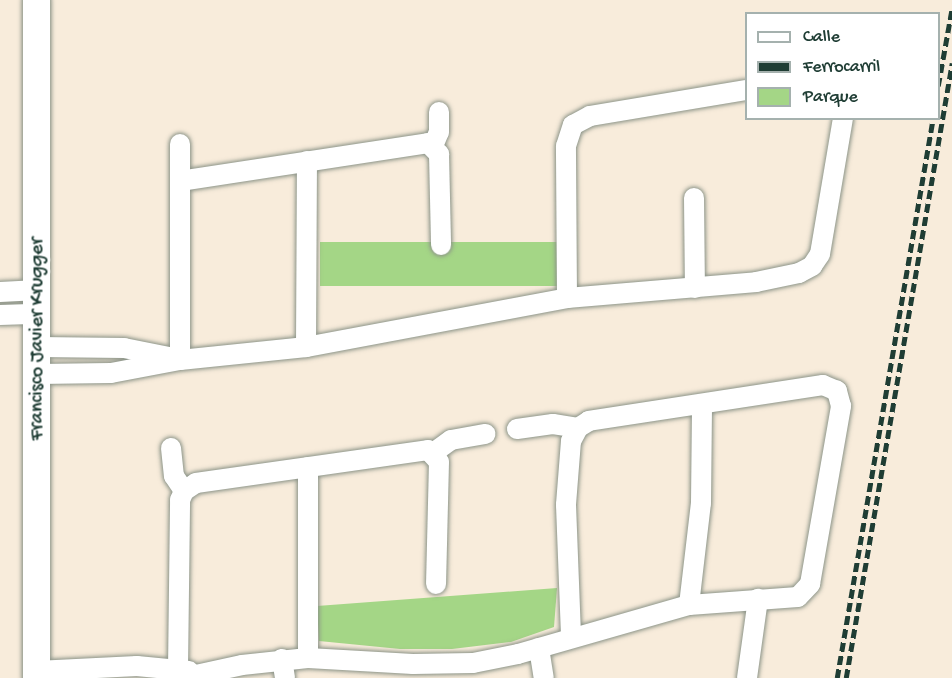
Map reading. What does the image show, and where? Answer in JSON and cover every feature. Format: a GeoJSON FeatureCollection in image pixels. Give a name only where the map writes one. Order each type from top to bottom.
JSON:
{"type":"FeatureCollection","features":[{"type":"Feature","properties":{"kind":"main road","name":"Francisco Javier Krugger"},"geometry":{"type":"LineString","coordinates":[[36,0],[38,302],[36,674]]}},
{"type":"Feature","properties":{"kind":"street"},"geometry":{"type":"LineString","coordinates":[[567,298],[566,146],[573,125],[590,116],[745,90]]}},
{"type":"Feature","properties":{"kind":"street"},"geometry":{"type":"LineString","coordinates":[[439,112],[440,132],[433,146],[439,160],[441,245]]}},
{"type":"Feature","properties":{"kind":"street"},"geometry":{"type":"LineString","coordinates":[[38,374],[111,373],[180,360],[306,347],[567,298],[771,280],[812,267],[822,249],[843,120]]}},
{"type":"Feature","properties":{"kind":"street"},"geometry":{"type":"LineString","coordinates":[[180,180],[422,143],[433,146]]}},
{"type":"Feature","properties":{"kind":"street"},"geometry":{"type":"LineString","coordinates":[[180,144],[180,360]]}},
{"type":"Feature","properties":{"kind":"street"},"geometry":{"type":"LineString","coordinates":[[306,347],[307,161]]}},
{"type":"Feature","properties":{"kind":"street"},"geometry":{"type":"LineString","coordinates":[[694,198],[695,288]]}},
{"type":"Feature","properties":{"kind":"street"},"geometry":{"type":"LineString","coordinates":[[0,292],[38,302]]}},
{"type":"Feature","properties":{"kind":"street"},"geometry":{"type":"LineString","coordinates":[[0,315],[38,302]]}},
{"type":"Feature","properties":{"kind":"street"},"geometry":{"type":"LineString","coordinates":[[38,347],[124,348],[180,360]]}},
{"type":"Feature","properties":{"kind":"street"},"geometry":{"type":"LineString","coordinates":[[36,674],[81,673],[137,666],[187,673],[284,668],[308,657],[414,671],[473,663],[539,648],[689,605],[758,598],[798,597],[808,588],[840,395],[833,387],[823,385],[589,421],[578,428],[571,441],[566,505],[571,638]]}},
{"type":"Feature","properties":{"kind":"street"},"geometry":{"type":"LineString","coordinates":[[689,605],[701,503],[702,405]]}},
{"type":"Feature","properties":{"kind":"street"},"geometry":{"type":"LineString","coordinates":[[517,429],[553,424],[578,428]]}},
{"type":"Feature","properties":{"kind":"street"},"geometry":{"type":"LineString","coordinates":[[433,453],[451,440],[484,434]]}},
{"type":"Feature","properties":{"kind":"street"},"geometry":{"type":"LineString","coordinates":[[171,448],[174,476],[183,491]]}},
{"type":"Feature","properties":{"kind":"street"},"geometry":{"type":"LineString","coordinates":[[187,673],[179,506],[183,491],[196,483],[418,449],[433,453]]}},
{"type":"Feature","properties":{"kind":"street"},"geometry":{"type":"LineString","coordinates":[[433,453],[439,467],[436,584]]}},
{"type":"Feature","properties":{"kind":"street"},"geometry":{"type":"LineString","coordinates":[[308,467],[308,657]]}},
{"type":"Feature","properties":{"kind":"street"},"geometry":{"type":"LineString","coordinates":[[747,678],[758,598]]}},
{"type":"Feature","properties":{"kind":"street"},"geometry":{"type":"LineString","coordinates":[[539,648],[544,678]]}},
{"type":"Feature","properties":{"kind":"green space"},"geometry":{"type":"Polygon","coordinates":[[[320,242],[557,242],[557,286],[320,286],[320,242]]]}},
{"type":"Feature","properties":{"kind":"green space"},"geometry":{"type":"Polygon","coordinates":[[[557,588],[554,627],[511,642],[452,649],[400,649],[319,641],[317,606],[557,588]]]}},
{"type":"Feature","properties":{"kind":"railway"},"geometry":{"type":"LineString","coordinates":[[940,75],[952,8]]}},
{"type":"Feature","properties":{"kind":"railway"},"geometry":{"type":"LineString","coordinates":[[846,678],[952,63]]}},
{"type":"Feature","properties":{"kind":"railway"},"geometry":{"type":"LineString","coordinates":[[837,678],[933,120]]}}]}
